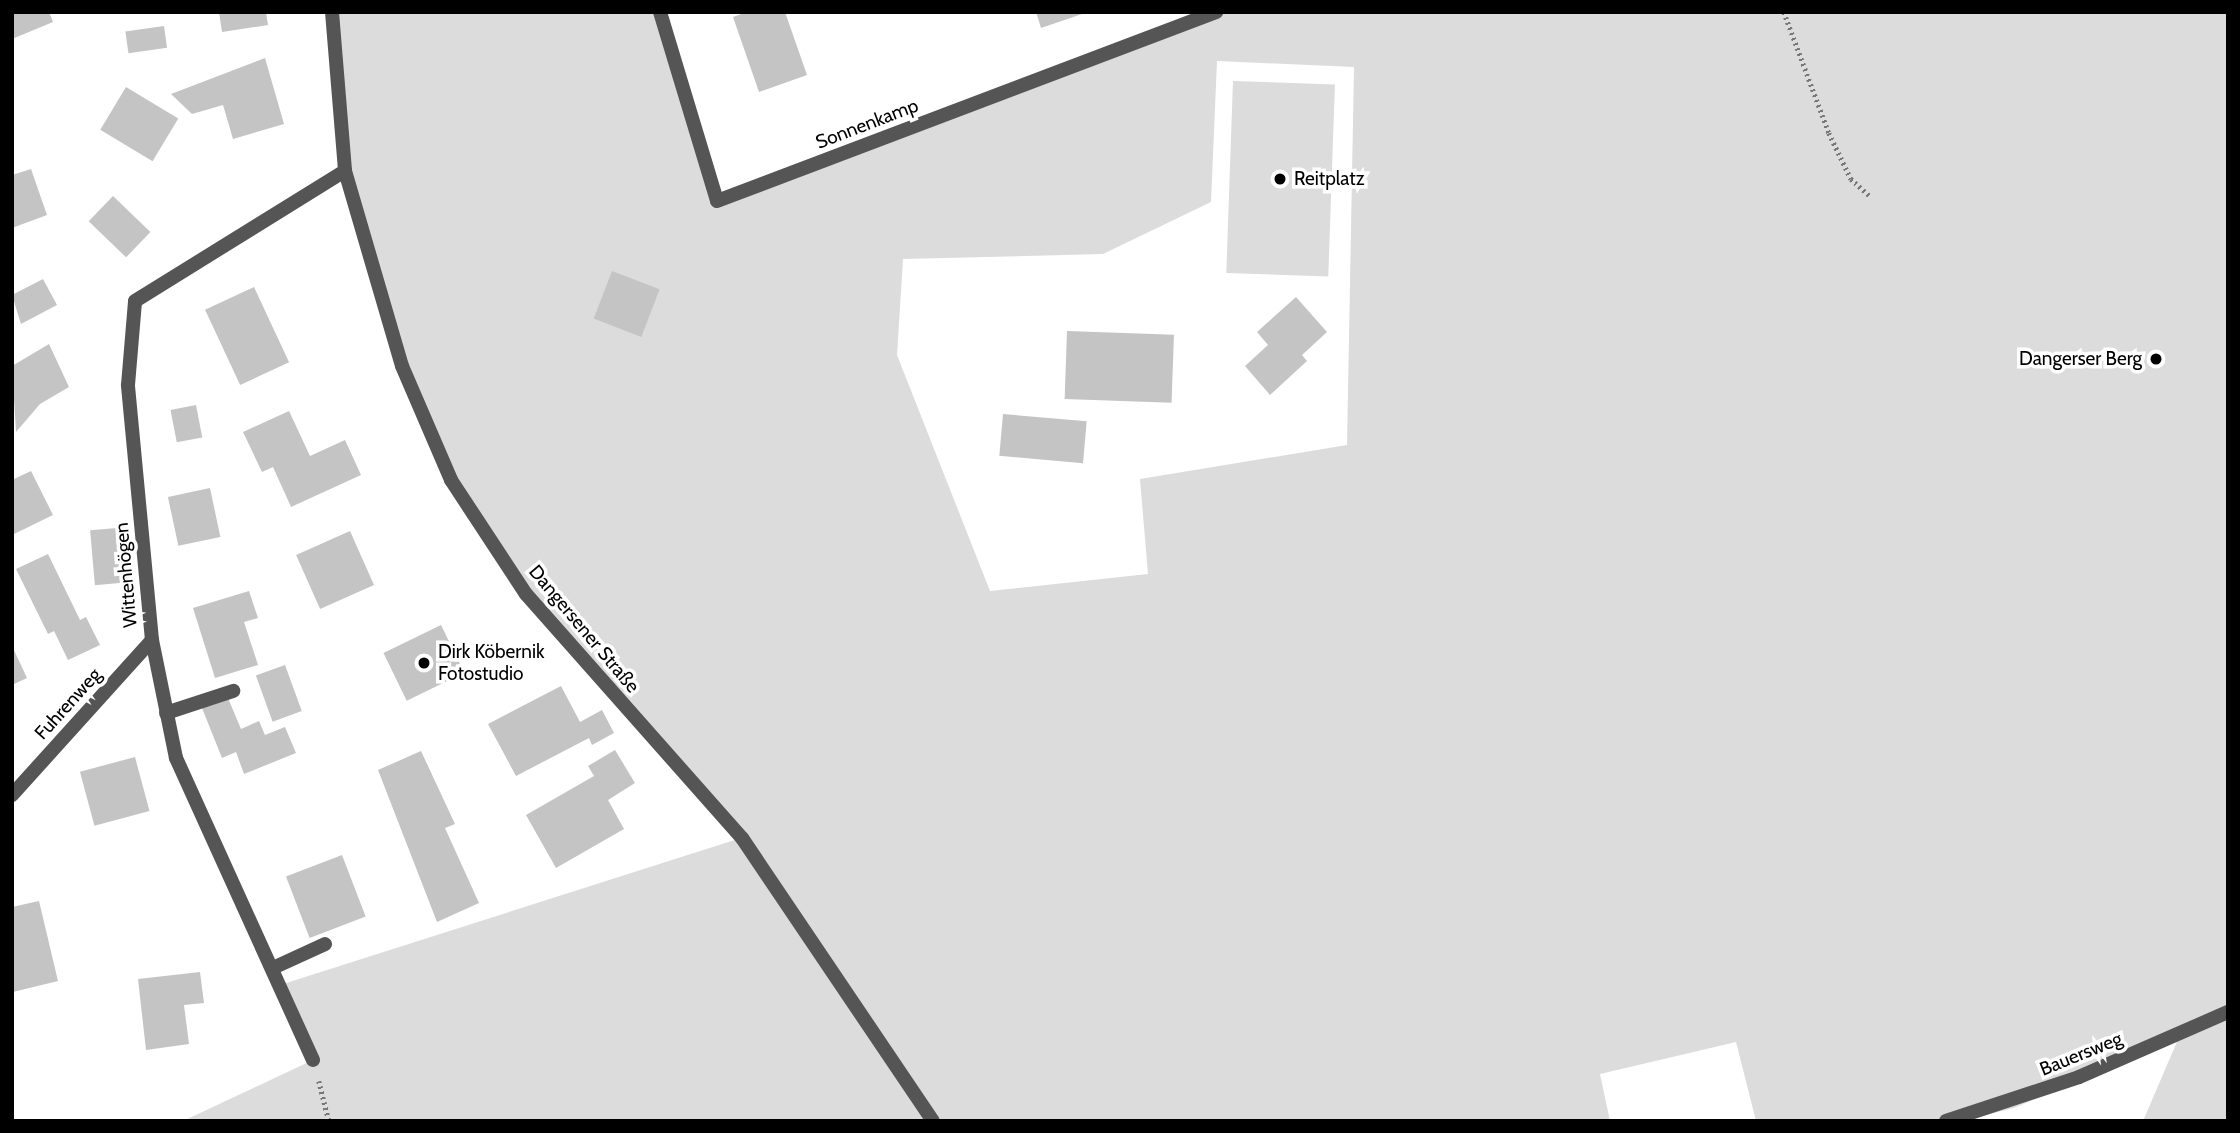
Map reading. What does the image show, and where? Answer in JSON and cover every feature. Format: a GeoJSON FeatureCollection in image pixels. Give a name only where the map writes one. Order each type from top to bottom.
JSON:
{"type":"FeatureCollection","features":[{"type":"Feature","properties":{"kind":"street","name":"Dangersener Straße"},"geometry":{"type":"LineString","coordinates":[[332,12],[345,171],[402,366],[451,480],[526,594],[742,838],[933,1121]]}},
{"type":"Feature","properties":{"kind":"street","name":"Sonnenkamp"},"geometry":{"type":"LineString","coordinates":[[660,12],[718,201],[1216,12]]}},
{"type":"Feature","properties":{"kind":"street","name":"Wittenhögen"},"geometry":{"type":"LineString","coordinates":[[313,1060],[275,967],[219,863],[176,758],[152,640],[128,385],[135,301],[345,171]]}},
{"type":"Feature","properties":{"kind":"street","name":"Fuhrenweg"},"geometry":{"type":"LineString","coordinates":[[12,795],[152,640]]}},
{"type":"Feature","properties":{"kind":"street"},"geometry":{"type":"LineString","coordinates":[[166,713],[233,691]]}},
{"type":"Feature","properties":{"kind":"street"},"geometry":{"type":"LineString","coordinates":[[275,967],[325,944]]}},
{"type":"Feature","properties":{"kind":"street","name":"Bauersweg"},"geometry":{"type":"LineString","coordinates":[[1946,1121],[2079,1077],[2228,1012]]}},
{"type":"Feature","properties":{"kind":"path"},"geometry":{"type":"LineString","coordinates":[[1784,12],[1829,133],[1851,179],[1871,197]]}},
{"type":"Feature","properties":{"kind":"path"},"geometry":{"type":"LineString","coordinates":[[313,1060],[328,1121]]}},
{"type":"Feature","properties":{"kind":"shaded area"},"geometry":{"type":"Polygon","coordinates":[[[332,12],[660,12],[717,201],[1216,12],[2228,12],[2228,1121],[2143,1121],[2179,1037],[2014,1108],[1962,1121],[1756,1121],[1736,1042],[1600,1074],[1610,1121],[183,1121],[313,1060],[283,984],[741,838],[526,594],[451,480],[402,366],[345,171],[332,12]],[[1217,61],[1211,202],[1103,254],[903,259],[897,355],[990,591],[1148,574],[1140,479],[1347,445],[1354,67],[1217,61]]]}},
{"type":"Feature","properties":{"kind":"shaded area","name":"Reitplatz"},"geometry":{"type":"Polygon","coordinates":[[[1233,81],[1335,85],[1328,276],[1226,273],[1233,81]]]}},
{"type":"Feature","properties":{"kind":"building"},"geometry":{"type":"Polygon","coordinates":[[[12,12],[49,12],[53,22],[12,39],[12,12]]]}},
{"type":"Feature","properties":{"kind":"building"},"geometry":{"type":"Polygon","coordinates":[[[219,12],[266,12],[268,25],[222,32],[219,12]]]}},
{"type":"Feature","properties":{"kind":"building"},"geometry":{"type":"Polygon","coordinates":[[[747,12],[785,12],[807,75],[759,92],[733,17],[747,12]]]}},
{"type":"Feature","properties":{"kind":"building"},"geometry":{"type":"Polygon","coordinates":[[[1036,12],[1085,12],[1085,13],[1041,28],[1036,12]]]}},
{"type":"Feature","properties":{"kind":"building"},"geometry":{"type":"Polygon","coordinates":[[[164,26],[167,48],[128,53],[125,31],[164,26]]]}},
{"type":"Feature","properties":{"kind":"building"},"geometry":{"type":"Polygon","coordinates":[[[265,58],[284,124],[233,139],[223,105],[192,114],[171,94],[265,58]]]}},
{"type":"Feature","properties":{"kind":"building"},"geometry":{"type":"Polygon","coordinates":[[[126,87],[178,118],[153,161],[100,130],[126,87]]]}},
{"type":"Feature","properties":{"kind":"building"},"geometry":{"type":"Polygon","coordinates":[[[31,169],[47,215],[12,228],[12,175],[31,169]]]}},
{"type":"Feature","properties":{"kind":"building"},"geometry":{"type":"Polygon","coordinates":[[[113,196],[150,232],[126,257],[89,221],[113,196]]]}},
{"type":"Feature","properties":{"kind":"building"},"geometry":{"type":"Polygon","coordinates":[[[612,271],[660,289],[641,337],[594,319],[612,271]]]}},
{"type":"Feature","properties":{"kind":"building"},"geometry":{"type":"Polygon","coordinates":[[[43,279],[57,305],[21,324],[12,295],[43,279]]]}},
{"type":"Feature","properties":{"kind":"building"},"geometry":{"type":"Polygon","coordinates":[[[254,287],[289,362],[240,385],[205,310],[254,287]]]}},
{"type":"Feature","properties":{"kind":"building"},"geometry":{"type":"Polygon","coordinates":[[[1296,297],[1327,332],[1302,355],[1307,361],[1270,395],[1245,366],[1268,345],[1257,332],[1296,297]]]}},
{"type":"Feature","properties":{"kind":"building"},"geometry":{"type":"Polygon","coordinates":[[[1067,331],[1174,335],[1172,403],[1065,399],[1067,331]]]}},
{"type":"Feature","properties":{"kind":"building"},"geometry":{"type":"Polygon","coordinates":[[[49,344],[69,387],[40,404],[16,432],[12,366],[49,344]]]}},
{"type":"Feature","properties":{"kind":"building"},"geometry":{"type":"Polygon","coordinates":[[[196,405],[202,437],[177,442],[170,410],[196,405]]]}},
{"type":"Feature","properties":{"kind":"building"},"geometry":{"type":"Polygon","coordinates":[[[289,411],[310,456],[345,440],[361,475],[291,507],[273,467],[262,472],[243,432],[289,411]]]}},
{"type":"Feature","properties":{"kind":"building"},"geometry":{"type":"Polygon","coordinates":[[[1003,414],[1087,421],[1083,463],[999,456],[1003,414]]]}},
{"type":"Feature","properties":{"kind":"building"},"geometry":{"type":"Polygon","coordinates":[[[31,471],[53,515],[12,535],[12,480],[31,471]]]}},
{"type":"Feature","properties":{"kind":"building"},"geometry":{"type":"Polygon","coordinates":[[[210,488],[220,537],[178,546],[168,497],[210,488]]]}},
{"type":"Feature","properties":{"kind":"building"},"geometry":{"type":"Polygon","coordinates":[[[117,528],[122,583],[95,585],[90,530],[117,528]]]}},
{"type":"Feature","properties":{"kind":"building"},"geometry":{"type":"Polygon","coordinates":[[[350,531],[374,585],[320,609],[296,555],[350,531]]]}},
{"type":"Feature","properties":{"kind":"building"},"geometry":{"type":"Polygon","coordinates":[[[48,554],[80,620],[86,617],[100,645],[68,660],[54,631],[48,634],[16,569],[48,554]]]}},
{"type":"Feature","properties":{"kind":"building"},"geometry":{"type":"Polygon","coordinates":[[[249,591],[258,618],[244,622],[258,665],[215,678],[193,608],[249,591]]]}},
{"type":"Feature","properties":{"kind":"building"},"geometry":{"type":"Polygon","coordinates":[[[441,625],[464,673],[407,701],[383,653],[441,625]]]}},
{"type":"Feature","properties":{"kind":"building"},"geometry":{"type":"Polygon","coordinates":[[[12,646],[27,678],[12,685],[12,646]]]}},
{"type":"Feature","properties":{"kind":"building"},"geometry":{"type":"Polygon","coordinates":[[[285,665],[302,711],[273,722],[256,676],[285,665]]]}},
{"type":"Feature","properties":{"kind":"building"},"geometry":{"type":"Polygon","coordinates":[[[561,686],[580,722],[602,710],[614,733],[592,745],[589,738],[516,776],[488,724],[561,686]]]}},
{"type":"Feature","properties":{"kind":"building"},"geometry":{"type":"Polygon","coordinates":[[[228,698],[241,729],[259,721],[265,735],[285,727],[296,753],[244,774],[236,752],[222,758],[202,708],[228,698]]]}},
{"type":"Feature","properties":{"kind":"building"},"geometry":{"type":"Polygon","coordinates":[[[615,750],[635,783],[608,800],[624,829],[556,868],[526,815],[594,776],[588,766],[615,750]]]}},
{"type":"Feature","properties":{"kind":"building"},"geometry":{"type":"Polygon","coordinates":[[[421,751],[455,824],[445,828],[479,903],[437,922],[378,770],[421,751]]]}},
{"type":"Feature","properties":{"kind":"building"},"geometry":{"type":"Polygon","coordinates":[[[135,757],[149,811],[94,826],[80,772],[135,757]]]}},
{"type":"Feature","properties":{"kind":"building"},"geometry":{"type":"Polygon","coordinates":[[[342,855],[366,917],[310,938],[286,877],[342,855]]]}},
{"type":"Feature","properties":{"kind":"building"},"geometry":{"type":"Polygon","coordinates":[[[39,901],[58,981],[13,992],[12,907],[39,901]]]}},
{"type":"Feature","properties":{"kind":"building"},"geometry":{"type":"Polygon","coordinates":[[[200,972],[204,1003],[184,1005],[189,1044],[146,1050],[138,979],[200,972]]]}},
{"type":"Feature","properties":{"kind":"place","name":"Reitplatz"},"geometry":{"type":"Point","coordinates":[1280,179]}},
{"type":"Feature","properties":{"kind":"place","name":"Dangerser Berg"},"geometry":{"type":"Point","coordinates":[2156,359]}},
{"type":"Feature","properties":{"kind":"place","name":"Dirk Köbernik Fotostudio"},"geometry":{"type":"Point","coordinates":[424,663]}}]}
